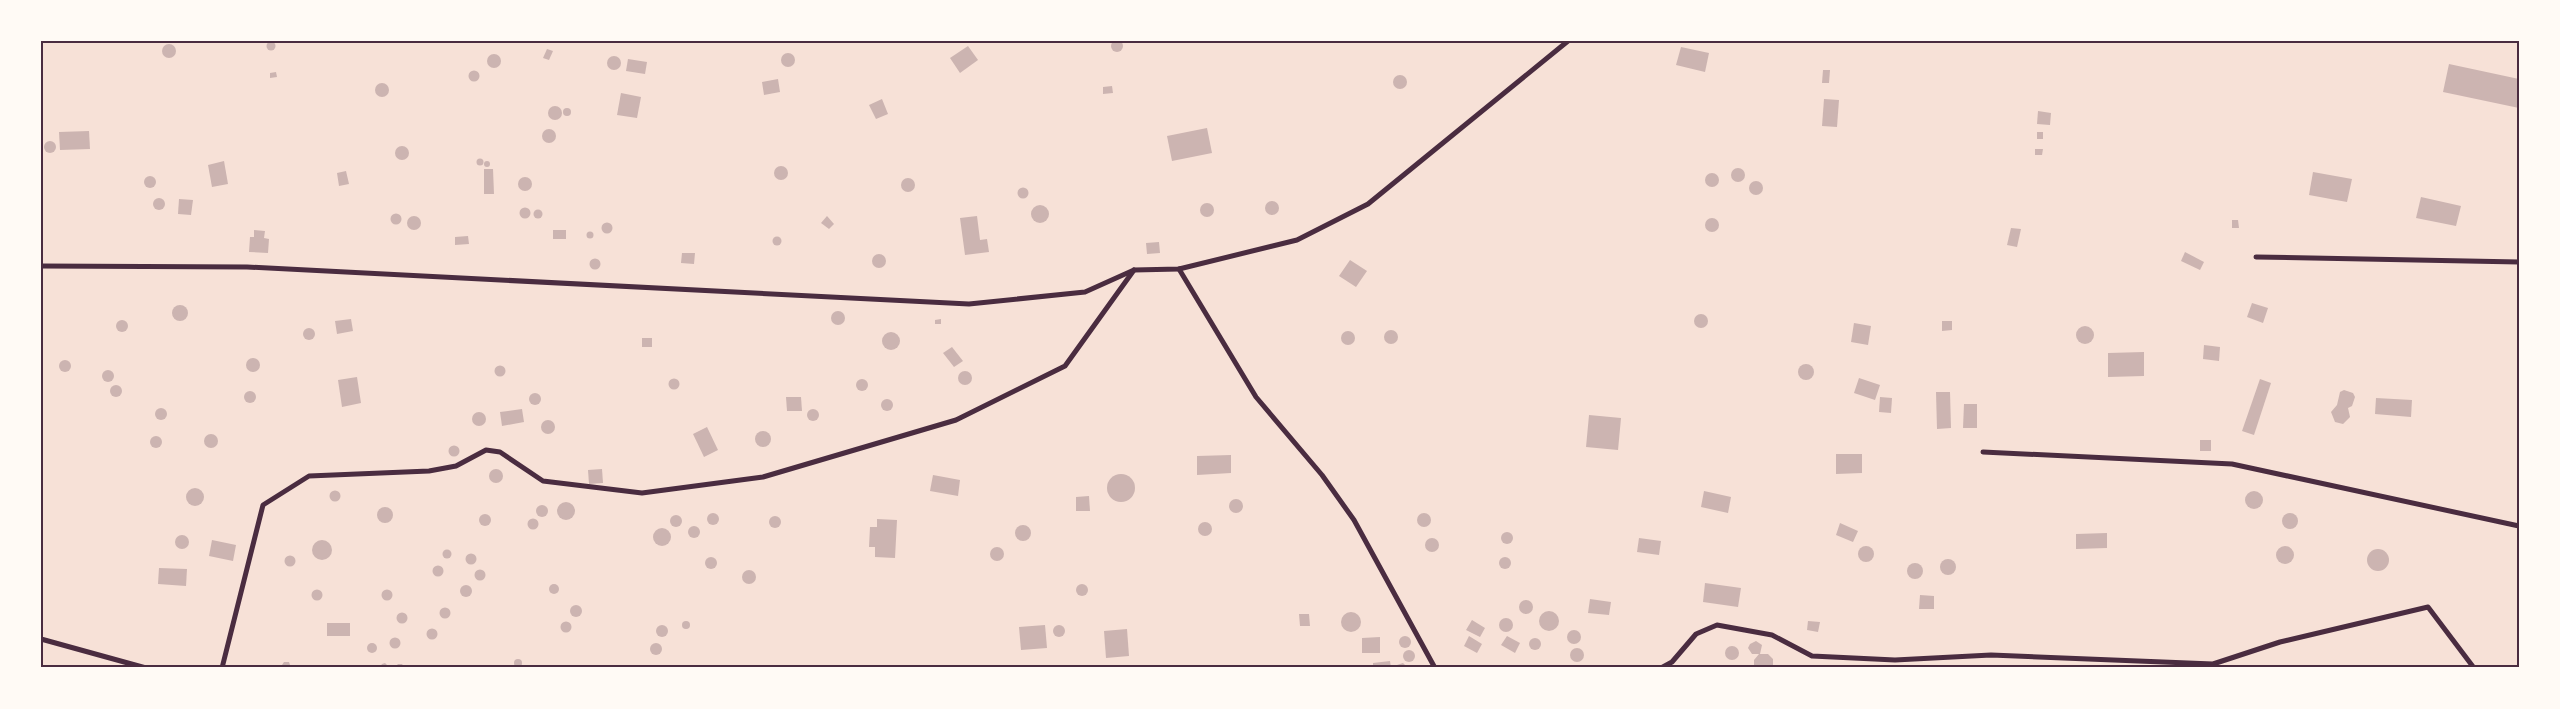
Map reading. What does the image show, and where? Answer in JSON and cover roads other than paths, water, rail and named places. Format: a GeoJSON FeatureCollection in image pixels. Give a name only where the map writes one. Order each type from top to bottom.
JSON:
{"type":"FeatureCollection","features":[{"type":"Feature","properties":{"kind":"street"},"geometry":{"type":"LineString","coordinates":[[41,266],[247,267],[968,304],[1085,292],[1134,270],[1179,269],[1297,240],[1368,204],[1568,41]]}},
{"type":"Feature","properties":{"kind":"street"},"geometry":{"type":"LineString","coordinates":[[2256,257],[2519,262]]}},
{"type":"Feature","properties":{"kind":"street"},"geometry":{"type":"LineString","coordinates":[[1179,269],[1256,398],[1322,475],[1354,520],[1435,668]]}},
{"type":"Feature","properties":{"kind":"street"},"geometry":{"type":"LineString","coordinates":[[222,668],[263,505],[309,476],[429,471],[456,466],[486,450],[500,452],[543,482],[642,493],[763,477],[956,420],[1065,366],[1134,270]]}},
{"type":"Feature","properties":{"kind":"street"},"geometry":{"type":"LineString","coordinates":[[1983,452],[2232,464],[2519,526]]}},
{"type":"Feature","properties":{"kind":"street"},"geometry":{"type":"LineString","coordinates":[[1661,668],[1672,662],[1696,634],[1717,625],[1772,635],[1812,656],[1895,660],[1991,655],[2213,664],[2280,642],[2428,607],[2474,668]]}},
{"type":"Feature","properties":{"kind":"street"},"geometry":{"type":"LineString","coordinates":[[41,639],[146,668]]}}]}
